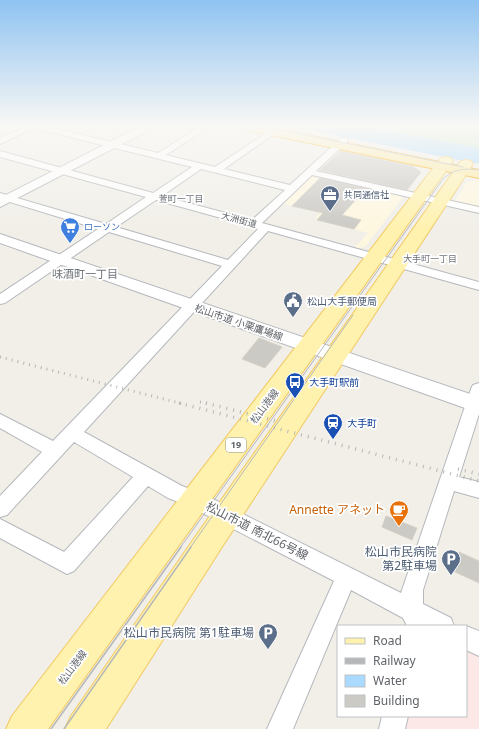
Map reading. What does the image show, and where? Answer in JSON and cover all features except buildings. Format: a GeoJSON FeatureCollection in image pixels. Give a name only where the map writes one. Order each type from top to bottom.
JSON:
{"type":"FeatureCollection","features":[{"type":"Feature","properties":{"kind":"highway"},"geometry":{"type":"LineString","coordinates":[[433,161],[462,167]]}},
{"type":"Feature","properties":{"kind":"main road","name":"松山港線"},"geometry":{"type":"LineString","coordinates":[[25,729],[309,346],[387,260],[430,199],[462,167]]}},
{"type":"Feature","properties":{"kind":"main road","name":"松山港線"},"geometry":{"type":"LineString","coordinates":[[84,729],[336,356],[387,260]]}},
{"type":"Feature","properties":{"kind":"street","name":"大洲街道"},"geometry":{"type":"LineString","coordinates":[[26,161],[479,286]]}},
{"type":"Feature","properties":{"kind":"street"},"geometry":{"type":"LineString","coordinates":[[3,199],[81,161]]}},
{"type":"Feature","properties":{"kind":"street"},"geometry":{"type":"LineString","coordinates":[[180,161],[292,189]]}},
{"type":"Feature","properties":{"kind":"street"},"geometry":{"type":"LineString","coordinates":[[217,170],[230,161]]}},
{"type":"Feature","properties":{"kind":"street"},"geometry":{"type":"LineString","coordinates":[[0,509],[230,265],[260,225],[292,189],[321,161]]}},
{"type":"Feature","properties":{"kind":"street"},"geometry":{"type":"LineString","coordinates":[[0,300],[200,166]]}},
{"type":"Feature","properties":{"kind":"street"},"geometry":{"type":"LineString","coordinates":[[309,172],[479,210]]}},
{"type":"Feature","properties":{"kind":"street"},"geometry":{"type":"LineString","coordinates":[[3,199],[108,228],[230,265]]}},
{"type":"Feature","properties":{"kind":"street","name":"松山市道 小栗鷹場線"},"geometry":{"type":"LineString","coordinates":[[0,238],[336,356],[477,399]]}},
{"type":"Feature","properties":{"kind":"street"},"geometry":{"type":"LineString","coordinates":[[415,618],[412,590],[477,399]]}},
{"type":"Feature","properties":{"kind":"street"},"geometry":{"type":"LineString","coordinates":[[0,420],[55,451]]}},
{"type":"Feature","properties":{"kind":"street","name":"松山市道 南北66号線"},"geometry":{"type":"LineString","coordinates":[[72,433],[175,492],[196,500],[347,576],[415,618],[440,625]]}},
{"type":"Feature","properties":{"kind":"street"},"geometry":{"type":"LineString","coordinates":[[0,528],[67,564],[145,476]]}},
{"type":"Feature","properties":{"kind":"street"},"geometry":{"type":"LineString","coordinates":[[448,482],[479,490]]}},
{"type":"Feature","properties":{"kind":"street"},"geometry":{"type":"LineString","coordinates":[[280,729],[347,576]]}},
{"type":"Feature","properties":{"kind":"street"},"geometry":{"type":"LineString","coordinates":[[467,638],[479,644]]}},
{"type":"Feature","properties":{"kind":"street"},"geometry":{"type":"LineString","coordinates":[[392,729],[395,717]]}},
{"type":"Feature","properties":{"kind":"shaded area"},"geometry":{"type":"Polygon","coordinates":[[[311,175],[401,195],[403,197],[365,247],[358,248],[355,247],[368,233],[315,219],[320,213],[281,203],[311,175]]]}},
{"type":"Feature","properties":{"kind":"shaded area"},"geometry":{"type":"Polygon","coordinates":[[[479,180],[479,208],[456,203],[455,201],[467,182],[479,180]]]}},
{"type":"Feature","properties":{"kind":"shaded area"},"geometry":{"type":"Polygon","coordinates":[[[467,646],[479,652],[479,729],[403,729],[407,717],[467,717],[467,646]]]}},
{"type":"Feature","properties":{"kind":"water"},"geometry":{"type":"Polygon","coordinates":[[[464,161],[479,161],[479,164],[464,161]]]}},
{"type":"Feature","properties":{"kind":"tram line"},"geometry":{"type":"LineString","coordinates":[[434,161],[463,167]]}},
{"type":"Feature","properties":{"kind":"tram line"},"geometry":{"type":"LineString","coordinates":[[180,548],[443,179],[455,171],[468,169],[478,170]]}},
{"type":"Feature","properties":{"kind":"tram line"},"geometry":{"type":"LineString","coordinates":[[190,548],[353,315]]}},
{"type":"Feature","properties":{"kind":"tram line"},"geometry":{"type":"LineString","coordinates":[[51,729],[181,547]]}},
{"type":"Feature","properties":{"kind":"tram line"},"geometry":{"type":"LineString","coordinates":[[64,729],[191,547]]}},
{"type":"Feature","properties":{"kind":"railway"},"geometry":{"type":"LineString","coordinates":[[0,357],[183,404]]}},
{"type":"Feature","properties":{"kind":"railway"},"geometry":{"type":"LineString","coordinates":[[200,402],[210,404]]}},
{"type":"Feature","properties":{"kind":"railway"},"geometry":{"type":"LineString","coordinates":[[179,403],[479,481]]}},
{"type":"Feature","properties":{"kind":"railway"},"geometry":{"type":"LineString","coordinates":[[210,404],[276,421]]}},
{"type":"Feature","properties":{"kind":"railway"},"geometry":{"type":"LineString","coordinates":[[458,469],[479,474]]}},
{"type":"Feature","properties":{"kind":"place","name":"共同通信社"},"geometry":{"type":"Point","coordinates":[330,212]}},
{"type":"Feature","properties":{"kind":"place","name":"ローソン"},"geometry":{"type":"Point","coordinates":[70,244]}},
{"type":"Feature","properties":{"kind":"place","name":"松山大手郵便局"},"geometry":{"type":"Point","coordinates":[293,318]}},
{"type":"Feature","properties":{"kind":"place","name":"大手町駅前"},"geometry":{"type":"Point","coordinates":[295,399]}},
{"type":"Feature","properties":{"kind":"place","name":"大手町"},"geometry":{"type":"Point","coordinates":[333,440]}},
{"type":"Feature","properties":{"kind":"place","name":"Annette アネット"},"geometry":{"type":"Point","coordinates":[399,527]}},
{"type":"Feature","properties":{"kind":"place","name":"松山市民病院 第2駐車場"},"geometry":{"type":"Point","coordinates":[451,576]}},
{"type":"Feature","properties":{"kind":"place","name":"松山市民病院 第1駐車場"},"geometry":{"type":"Point","coordinates":[268,650]}},
{"type":"Feature","properties":{"kind":"district","name":"萱町一丁目"},"geometry":{"type":"Point","coordinates":[181,199]}},
{"type":"Feature","properties":{"kind":"district","name":"大手町一丁目"},"geometry":{"type":"Point","coordinates":[430,259]}},
{"type":"Feature","properties":{"kind":"district","name":"味酒町一丁目"},"geometry":{"type":"Point","coordinates":[85,274]}}]}
